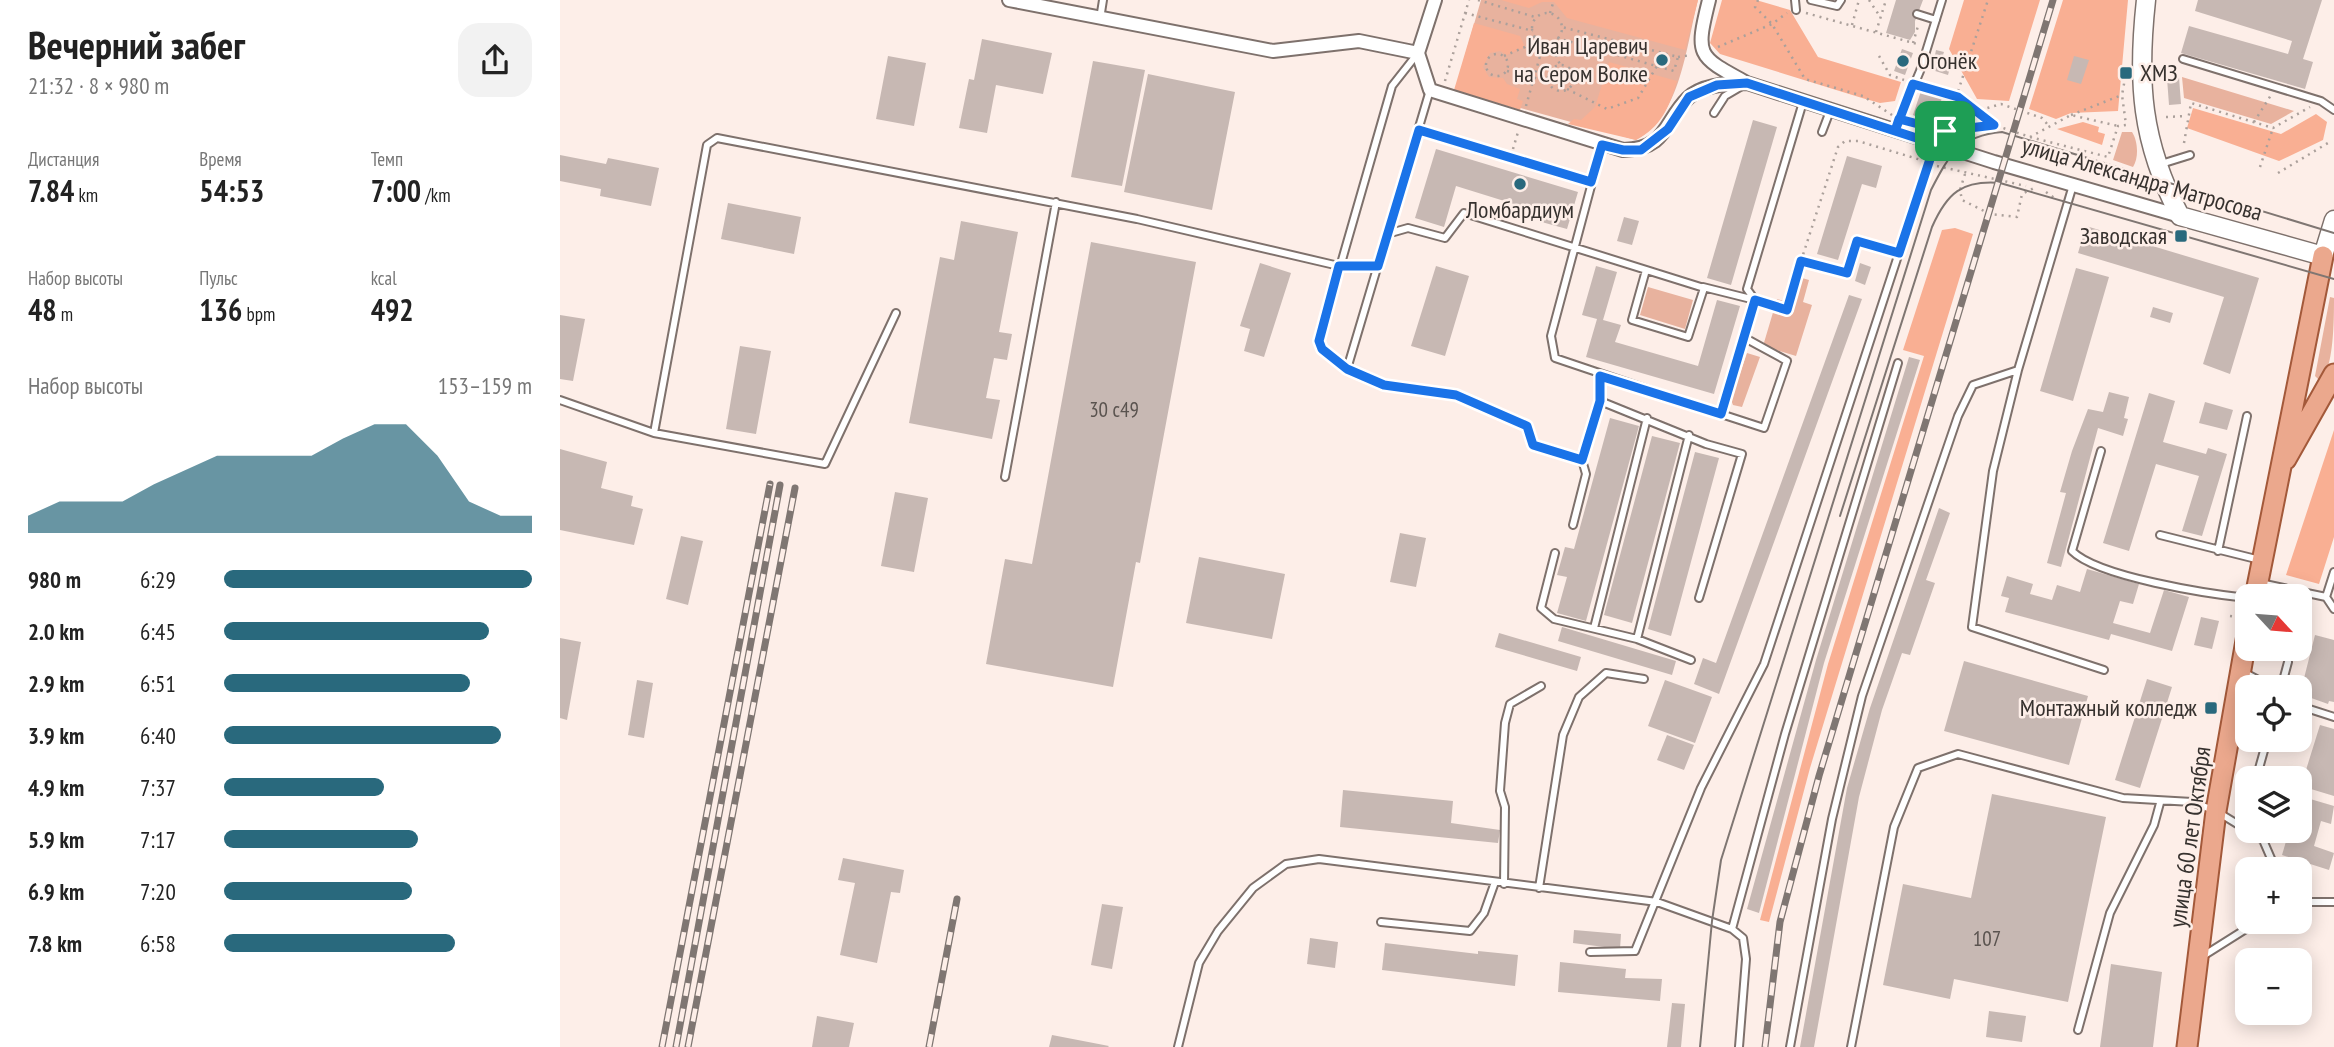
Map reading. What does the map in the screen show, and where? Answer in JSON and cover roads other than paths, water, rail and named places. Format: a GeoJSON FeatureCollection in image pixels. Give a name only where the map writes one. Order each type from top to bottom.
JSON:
{"type":"FeatureCollection","features":[{"type":"Feature","properties":{"kind":"main road"},"geometry":{"type":"LineString","coordinates":[[2146,0],[2141,65],[2147,124],[2155,166],[2180,216]]}},
{"type":"Feature","properties":{"kind":"main road","name":"улица Александра Матросова"},"geometry":{"type":"LineString","coordinates":[[2180,216],[2330,258]]}},
{"type":"Feature","properties":{"kind":"main road"},"geometry":{"type":"LineString","coordinates":[[2255,584],[2330,258],[2334,220]]}},
{"type":"Feature","properties":{"kind":"main road"},"geometry":{"type":"LineString","coordinates":[[2280,469],[2334,374]]}},
{"type":"Feature","properties":{"kind":"main road","name":"улица 60 лет Октября"},"geometry":{"type":"LineString","coordinates":[[2186,1047],[2216,811],[2242,662]]}},
{"type":"Feature","properties":{"kind":"street"},"geometry":{"type":"LineString","coordinates":[[1009,0],[1273,51],[1359,41],[1418,53]]}},
{"type":"Feature","properties":{"kind":"street"},"geometry":{"type":"LineString","coordinates":[[1435,0],[1418,53],[1436,92]]}},
{"type":"Feature","properties":{"kind":"street","name":"улица Александра Матросова"},"geometry":{"type":"LineString","coordinates":[[1709,0],[1699,40],[1703,53],[1712,64],[1747,83],[1830,111],[1897,125],[1935,144],[2180,216]]}},
{"type":"Feature","properties":{"kind":"street","name":"улица Александра Матросова"},"geometry":{"type":"LineString","coordinates":[[1436,92],[1602,145],[1623,150],[1641,150],[1668,129],[1689,97],[1717,85],[1747,83]]}},
{"type":"Feature","properties":{"kind":"lane"},"geometry":{"type":"LineString","coordinates":[[1100,19],[1103,0]]}},
{"type":"Feature","properties":{"kind":"lane"},"geometry":{"type":"LineString","coordinates":[[1795,0],[1796,10]]}},
{"type":"Feature","properties":{"kind":"lane"},"geometry":{"type":"LineString","coordinates":[[1811,0],[1837,6],[1841,0]]}},
{"type":"Feature","properties":{"kind":"lane"},"geometry":{"type":"LineString","coordinates":[[1897,125],[1942,0]]}},
{"type":"Feature","properties":{"kind":"lane"},"geometry":{"type":"LineString","coordinates":[[1917,14],[1936,20]]}},
{"type":"Feature","properties":{"kind":"lane"},"geometry":{"type":"LineString","coordinates":[[1418,53],[1392,86],[1319,341],[1322,349],[1347,369],[1384,385],[1456,395],[1527,426],[1533,445],[1582,460]]}},
{"type":"Feature","properties":{"kind":"lane"},"geometry":{"type":"LineString","coordinates":[[2182,59],[2320,101],[2334,110]]}},
{"type":"Feature","properties":{"kind":"lane"},"geometry":{"type":"LineString","coordinates":[[1714,113],[1725,96],[1747,83]]}},
{"type":"Feature","properties":{"kind":"lane"},"geometry":{"type":"LineString","coordinates":[[1347,369],[1419,130],[1436,92]]}},
{"type":"Feature","properties":{"kind":"lane"},"geometry":{"type":"LineString","coordinates":[[1755,300],[1747,289],[1760,254],[1802,102]]}},
{"type":"Feature","properties":{"kind":"lane"},"geometry":{"type":"LineString","coordinates":[[1822,132],[1830,111]]}},
{"type":"Feature","properties":{"kind":"lane"},"geometry":{"type":"LineString","coordinates":[[1419,130],[1591,182]]}},
{"type":"Feature","properties":{"kind":"lane"},"geometry":{"type":"LineString","coordinates":[[654,433],[707,145],[717,138],[1056,202],[1339,266],[1378,266]]}},
{"type":"Feature","properties":{"kind":"lane"},"geometry":{"type":"LineString","coordinates":[[1590,952],[1635,951],[1701,788],[1764,664],[1935,144]]}},
{"type":"Feature","properties":{"kind":"lane"},"geometry":{"type":"LineString","coordinates":[[1602,145],[1572,248],[1551,336],[1555,359],[1764,428],[1787,361],[1745,338]]}},
{"type":"Feature","properties":{"kind":"lane"},"geometry":{"type":"LineString","coordinates":[[2155,166],[2190,155]]}},
{"type":"Feature","properties":{"kind":"lane"},"geometry":{"type":"LineString","coordinates":[[2073,185],[2018,370],[1993,471],[1972,626],[2104,670]]}},
{"type":"Feature","properties":{"kind":"lane"},"geometry":{"type":"LineString","coordinates":[[1005,477],[1056,202]]}},
{"type":"Feature","properties":{"kind":"lane"},"geometry":{"type":"LineString","coordinates":[[1387,234],[1408,228],[1445,238],[1464,213],[1704,288],[1755,300]]}},
{"type":"Feature","properties":{"kind":"lane"},"geometry":{"type":"LineString","coordinates":[[1854,248],[1857,241],[1899,253]]}},
{"type":"Feature","properties":{"kind":"lane"},"geometry":{"type":"LineString","coordinates":[[1646,270],[1632,320],[1688,337],[1704,288]]}},
{"type":"Feature","properties":{"kind":"lane"},"geometry":{"type":"LineString","coordinates":[[1721,414],[1755,300]]}},
{"type":"Feature","properties":{"kind":"lane"},"geometry":{"type":"LineString","coordinates":[[560,400],[654,433],[825,464],[896,313]]}},
{"type":"Feature","properties":{"kind":"lane"},"geometry":{"type":"LineString","coordinates":[[1732,929],[1785,734],[1898,363]]}},
{"type":"Feature","properties":{"kind":"lane"},"geometry":{"type":"LineString","coordinates":[[1790,1047],[1804,958],[1835,806],[1863,696],[1921,520],[1958,416],[1973,385],[2018,370]]}},
{"type":"Feature","properties":{"kind":"lane"},"geometry":{"type":"LineString","coordinates":[[1573,525],[1586,474],[1582,460],[1600,401],[1600,376]]}},
{"type":"Feature","properties":{"kind":"lane"},"geometry":{"type":"LineString","coordinates":[[1600,401],[1706,444],[1742,454],[1699,598]]}},
{"type":"Feature","properties":{"kind":"lane"},"geometry":{"type":"LineString","coordinates":[[2218,551],[2247,416]]}},
{"type":"Feature","properties":{"kind":"lane"},"geometry":{"type":"LineString","coordinates":[[1594,628],[1647,418]]}},
{"type":"Feature","properties":{"kind":"lane"},"geometry":{"type":"LineString","coordinates":[[1637,639],[1689,435]]}},
{"type":"Feature","properties":{"kind":"lane"},"geometry":{"type":"LineString","coordinates":[[2101,451],[2072,551],[2093,565],[2193,592],[2235,592]]}},
{"type":"Feature","properties":{"kind":"lane"},"geometry":{"type":"LineString","coordinates":[[2160,534],[2262,561]]}},
{"type":"Feature","properties":{"kind":"lane"},"geometry":{"type":"LineString","coordinates":[[1555,553],[1541,608],[1554,619],[1637,639],[1691,660]]}},
{"type":"Feature","properties":{"kind":"lane"},"geometry":{"type":"LineString","coordinates":[[2326,597],[2334,572]]}},
{"type":"Feature","properties":{"kind":"lane"},"geometry":{"type":"LineString","coordinates":[[2312,596],[2326,597]]}},
{"type":"Feature","properties":{"kind":"lane"},"geometry":{"type":"LineString","coordinates":[[2326,597],[2334,609]]}},
{"type":"Feature","properties":{"kind":"lane"},"geometry":{"type":"LineString","coordinates":[[2284,675],[2288,662]]}},
{"type":"Feature","properties":{"kind":"lane"},"geometry":{"type":"LineString","coordinates":[[2240,671],[2248,675]]}},
{"type":"Feature","properties":{"kind":"lane"},"geometry":{"type":"LineString","coordinates":[[1539,888],[1563,735],[1579,697],[1606,673],[1644,679]]}},
{"type":"Feature","properties":{"kind":"lane"},"geometry":{"type":"LineString","coordinates":[[1504,884],[1505,807],[1500,791],[1505,723],[1510,704],[1541,686]]}},
{"type":"Feature","properties":{"kind":"lane"},"geometry":{"type":"LineString","coordinates":[[2312,710],[2334,717]]}},
{"type":"Feature","properties":{"kind":"lane"},"geometry":{"type":"LineString","coordinates":[[1851,1047],[1894,827],[1918,768],[1958,754],[2123,798],[2160,803],[2192,802],[2216,811],[2235,823]]}},
{"type":"Feature","properties":{"kind":"lane"},"geometry":{"type":"LineString","coordinates":[[2078,1030],[2110,914],[2154,825],[2160,803]]}},
{"type":"Feature","properties":{"kind":"lane"},"geometry":{"type":"LineString","coordinates":[[1178,1047],[1199,963],[1218,931],[1252,888],[1286,864],[1319,859],[1657,902],[1732,929],[1743,938],[1746,959],[1739,1047]]}},
{"type":"Feature","properties":{"kind":"lane"},"geometry":{"type":"LineString","coordinates":[[1381,922],[1470,931],[1484,913],[1495,882]]}},
{"type":"Feature","properties":{"kind":"lane"},"geometry":{"type":"LineString","coordinates":[[2312,902],[2334,902]]}},
{"type":"Feature","properties":{"kind":"lane"},"geometry":{"type":"LineString","coordinates":[[2197,960],[2238,934]]}},
{"type":"Feature","properties":{"kind":"tram line"},"geometry":{"type":"LineString","coordinates":[[1700,1047],[1712,921],[1721,860],[1931,190],[1951,156],[1966,142],[2002,132],[2334,233]]}},
{"type":"Feature","properties":{"kind":"tram line"},"geometry":{"type":"LineString","coordinates":[[1840,516],[1932,227],[1944,205],[1957,191],[1975,184],[2000,183],[2334,279]]}},
{"type":"Feature","properties":{"kind":"railway"},"geometry":{"type":"LineString","coordinates":[[1765,1047],[1780,922],[1819,776],[2053,0]]}},
{"type":"Feature","properties":{"kind":"railway"},"geometry":{"type":"LineString","coordinates":[[662,1047],[770,484]]}},
{"type":"Feature","properties":{"kind":"railway"},"geometry":{"type":"LineString","coordinates":[[676,1047],[780,485]]}},
{"type":"Feature","properties":{"kind":"railway"},"geometry":{"type":"LineString","coordinates":[[688,1047],[795,488]]}},
{"type":"Feature","properties":{"kind":"railway"},"geometry":{"type":"LineString","coordinates":[[929,1047],[957,899]]}},
{"type":"Feature","properties":{"kind":"place","name":"Иван Царевич на Сером Волке"},"geometry":{"type":"Point","coordinates":[1662,60]}},
{"type":"Feature","properties":{"kind":"place","name":"Огонёк"},"geometry":{"type":"Point","coordinates":[1903,61]}},
{"type":"Feature","properties":{"kind":"place","name":"ХМЗ"},"geometry":{"type":"Point","coordinates":[2126,73]}},
{"type":"Feature","properties":{"kind":"place","name":"Ломбардиум"},"geometry":{"type":"Point","coordinates":[1520,184]}},
{"type":"Feature","properties":{"kind":"place","name":"Заводская"},"geometry":{"type":"Point","coordinates":[2181,236]}},
{"type":"Feature","properties":{"kind":"place","name":"Монтажный колледж"},"geometry":{"type":"Point","coordinates":[2211,708]}}]}
